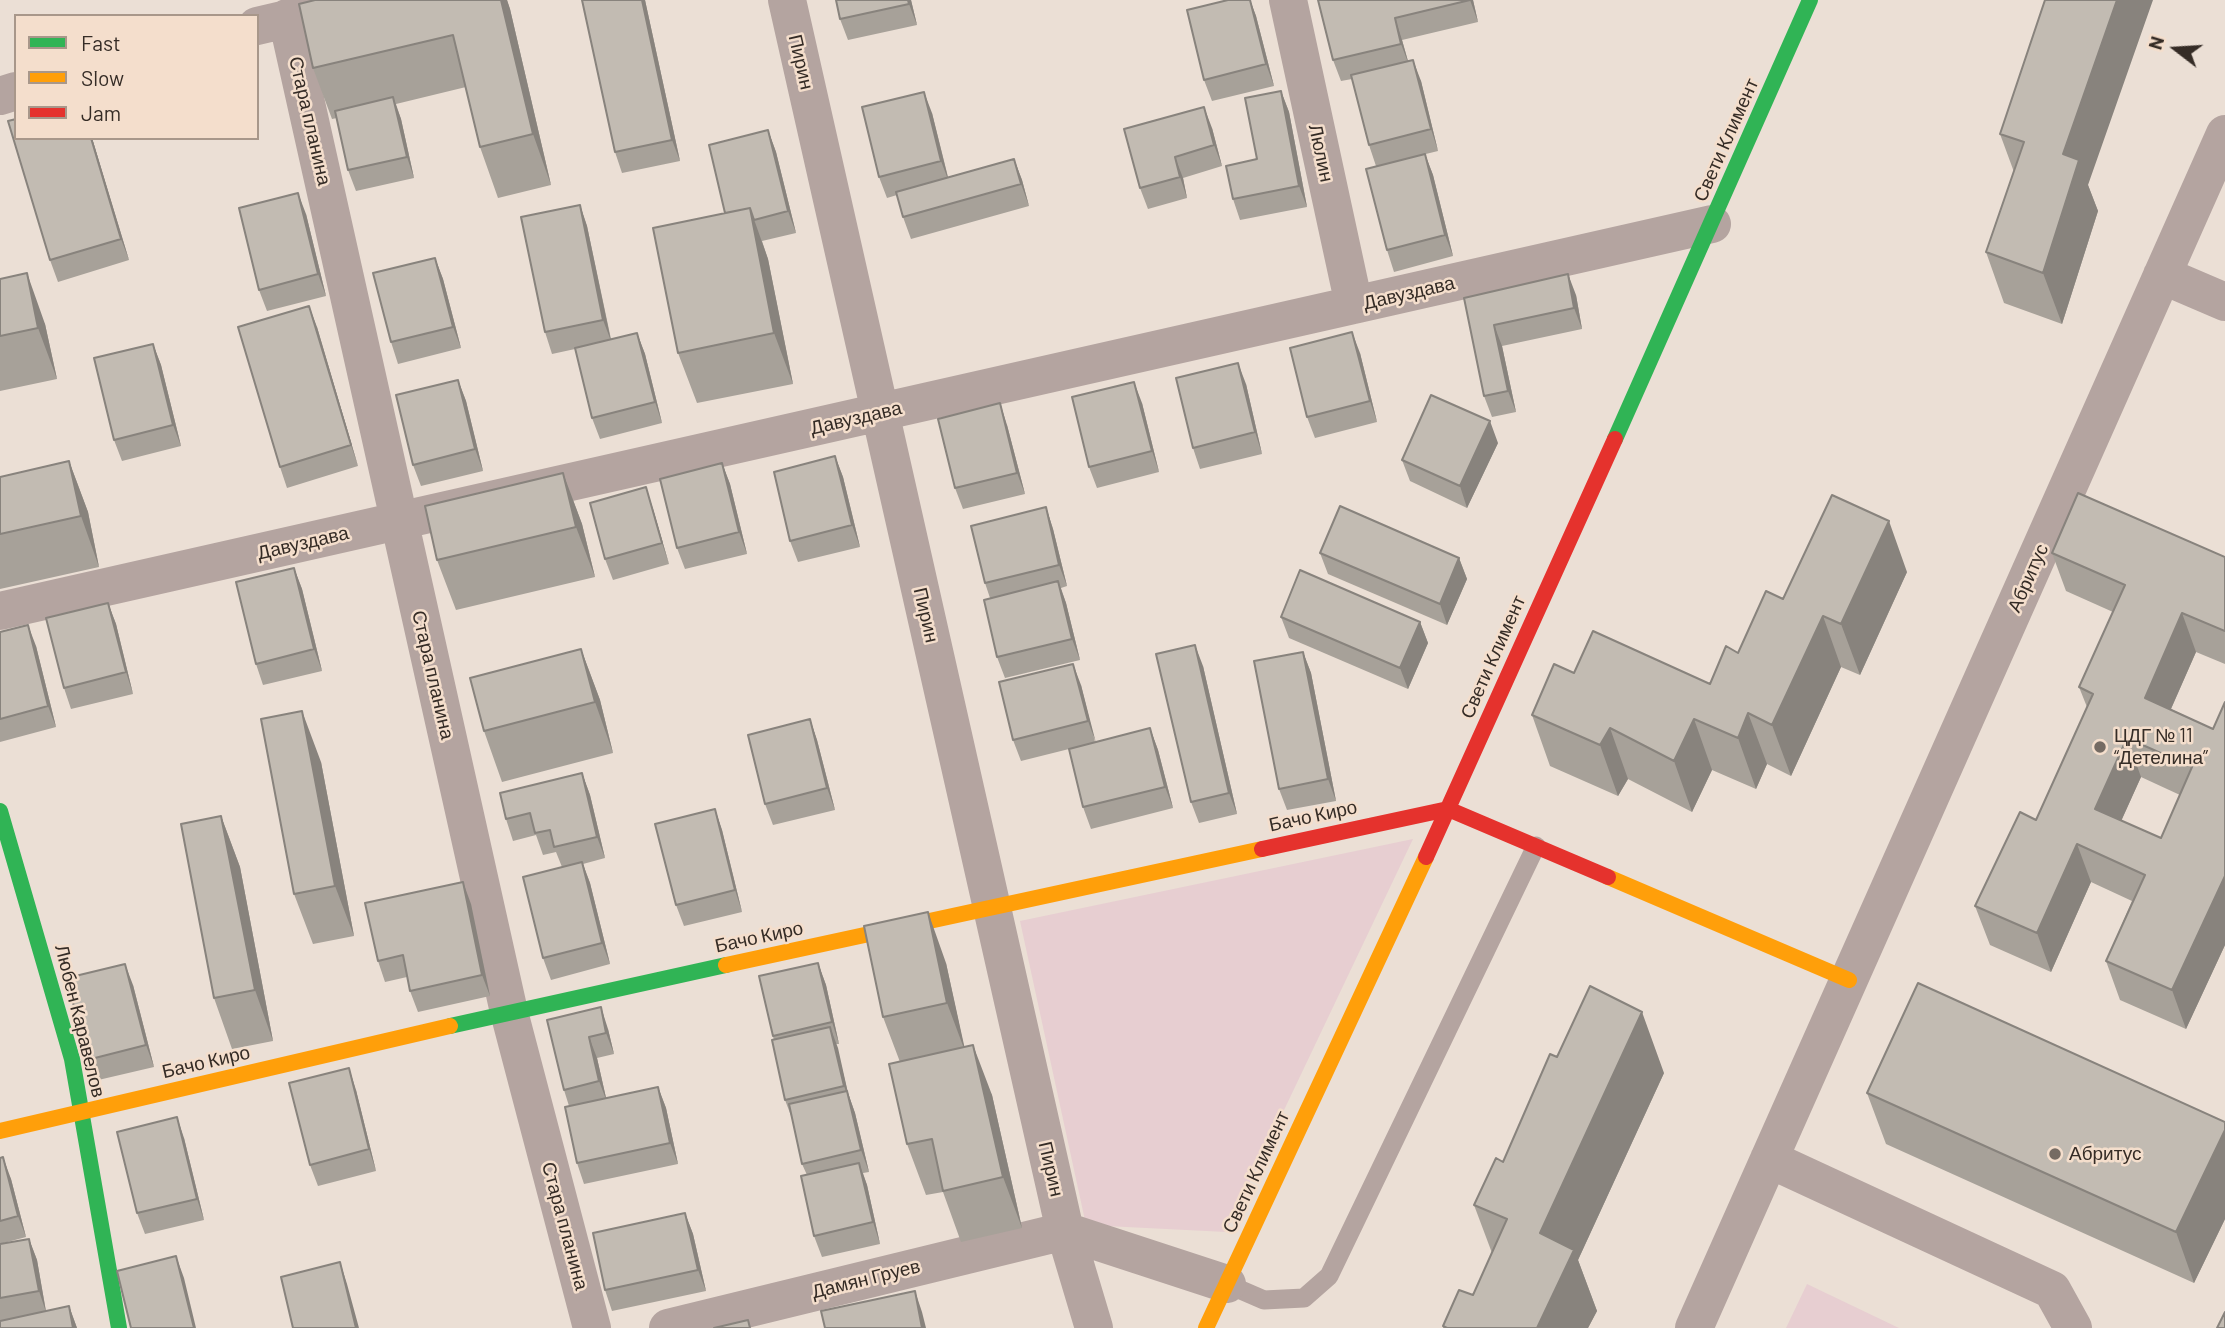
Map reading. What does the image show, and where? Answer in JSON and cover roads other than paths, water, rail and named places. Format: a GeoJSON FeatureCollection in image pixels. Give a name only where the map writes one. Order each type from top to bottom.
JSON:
{"type":"FeatureCollection","features":[{"type":"Feature","properties":{"kind":"street"},"geometry":{"type":"LineString","coordinates":[[272,22],[369,0]]}},
{"type":"Feature","properties":{"kind":"street","name":"Пирин"},"geometry":{"type":"LineString","coordinates":[[787,0],[1065,1231],[1094,1328]]}},
{"type":"Feature","properties":{"kind":"street","name":"Люлин"},"geometry":{"type":"LineString","coordinates":[[1288,0],[1354,305]]}},
{"type":"Feature","properties":{"kind":"street","name":"Свети Климент"},"geometry":{"type":"LineString","coordinates":[[1206,1328],[1448,808],[1712,224],[1810,0]]}},
{"type":"Feature","properties":{"kind":"street","name":"Стара планина"},"geometry":{"type":"LineString","coordinates":[[272,22],[399,521],[509,1012],[592,1328]]}},
{"type":"Feature","properties":{"kind":"street","name":"Абритус"},"geometry":{"type":"LineString","coordinates":[[1694,1328],[2225,134]]}},
{"type":"Feature","properties":{"kind":"street","name":"Давуздава"},"geometry":{"type":"LineString","coordinates":[[0,611],[1712,224]]}},
{"type":"Feature","properties":{"kind":"street"},"geometry":{"type":"LineString","coordinates":[[2162,275],[2225,302]]}},
{"type":"Feature","properties":{"kind":"street"},"geometry":{"type":"LineString","coordinates":[[1448,808],[1849,980]]}},
{"type":"Feature","properties":{"kind":"street","name":"Бачо Киро"},"geometry":{"type":"LineString","coordinates":[[0,1131],[509,1012],[1448,808]]}},
{"type":"Feature","properties":{"kind":"street","name":"Любен Каравелов"},"geometry":{"type":"LineString","coordinates":[[0,811],[72,1059],[119,1328]]}},
{"type":"Feature","properties":{"kind":"street"},"geometry":{"type":"LineString","coordinates":[[1769,1159],[2052,1290],[2073,1328]]}},
{"type":"Feature","properties":{"kind":"street"},"geometry":{"type":"LineString","coordinates":[[1065,1231],[1227,1284]]}},
{"type":"Feature","properties":{"kind":"street","name":"Дамян Груев"},"geometry":{"type":"LineString","coordinates":[[668,1328],[1065,1231]]}},
{"type":"Feature","properties":{"kind":"lane"},"geometry":{"type":"LineString","coordinates":[[1227,1284],[1264,1300],[1304,1298],[1329,1276],[1536,846]]}},
{"type":"Feature","properties":{"kind":"place","name":"ЦДГ № 11 “Детелина”"},"geometry":{"type":"Point","coordinates":[2100,747]}},
{"type":"Feature","properties":{"kind":"place","name":"Абритус"},"geometry":{"type":"Point","coordinates":[2055,1154]}}]}
